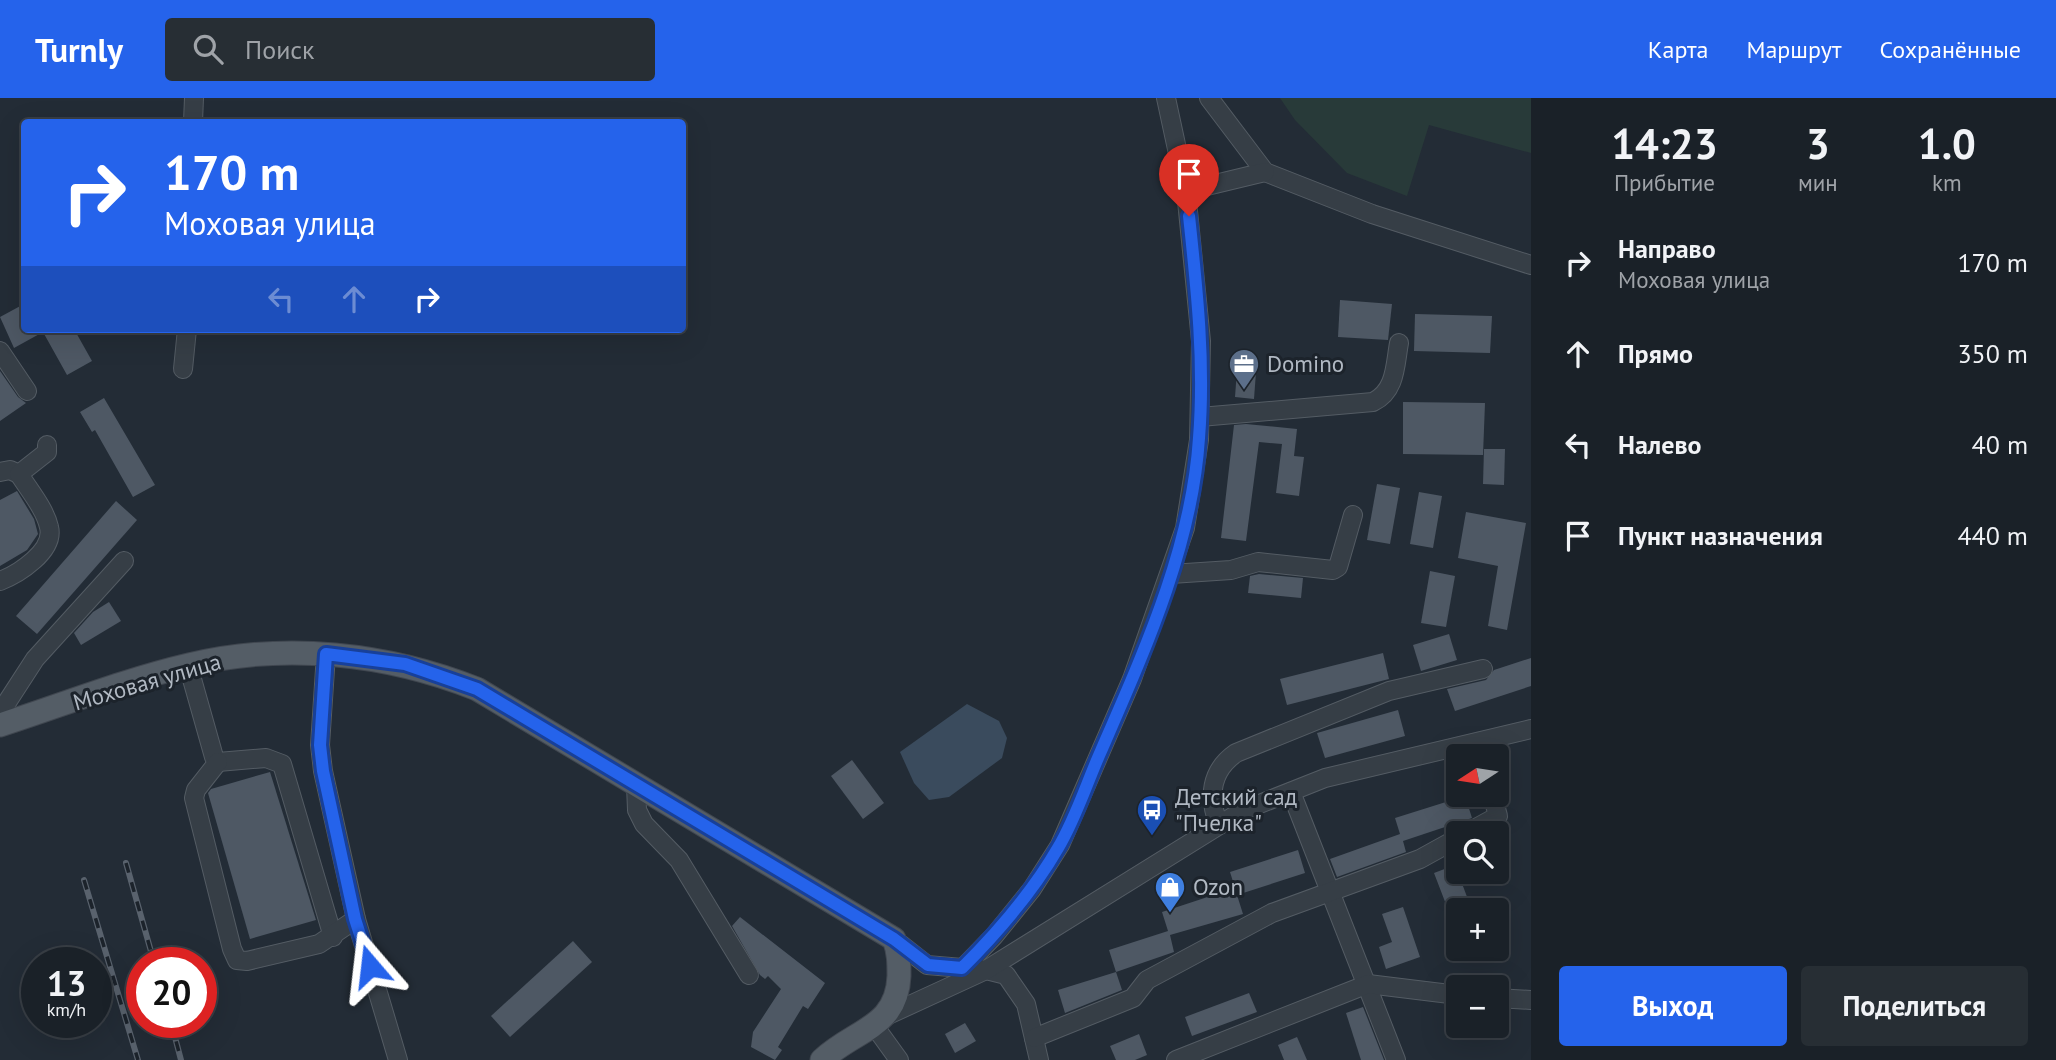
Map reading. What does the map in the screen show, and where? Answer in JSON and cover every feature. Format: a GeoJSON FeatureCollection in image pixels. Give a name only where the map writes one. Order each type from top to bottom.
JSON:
{"type":"FeatureCollection","features":[{"type":"Feature","properties":{"kind":"main road","name":"Моховая улица"},"geometry":{"type":"LineString","coordinates":[[0,725],[188,665],[253,655],[326,654],[405,664],[477,689],[894,939]]}},
{"type":"Feature","properties":{"kind":"main road"},"geometry":{"type":"LineString","coordinates":[[822,1060],[879,1020],[898,996],[899,961],[894,939]]}},
{"type":"Feature","properties":{"kind":"street"},"geometry":{"type":"LineString","coordinates":[[193,119],[194,98]]}},
{"type":"Feature","properties":{"kind":"street"},"geometry":{"type":"LineString","coordinates":[[962,968],[994,936],[1032,889],[1060,845],[1132,679],[1185,528],[1199,440],[1202,341],[1186,191],[1167,98]]}},
{"type":"Feature","properties":{"kind":"street"},"geometry":{"type":"LineString","coordinates":[[1209,98],[1265,173],[1372,214],[1531,265]]}},
{"type":"Feature","properties":{"kind":"street"},"geometry":{"type":"LineString","coordinates":[[1186,191],[1265,173]]}},
{"type":"Feature","properties":{"kind":"street"},"geometry":{"type":"LineString","coordinates":[[183,369],[187,333]]}},
{"type":"Feature","properties":{"kind":"street"},"geometry":{"type":"LineString","coordinates":[[1200,417],[1373,402],[1384,397],[1390,389],[1399,342]]}},
{"type":"Feature","properties":{"kind":"street"},"geometry":{"type":"LineString","coordinates":[[0,351],[27,391]]}},
{"type":"Feature","properties":{"kind":"street"},"geometry":{"type":"LineString","coordinates":[[19,474],[47,452],[47,445]]}},
{"type":"Feature","properties":{"kind":"street"},"geometry":{"type":"LineString","coordinates":[[0,472],[10,470],[19,474],[49,524],[49,538],[33,560],[0,581]]}},
{"type":"Feature","properties":{"kind":"street"},"geometry":{"type":"LineString","coordinates":[[1171,574],[1231,570],[1258,562],[1333,570],[1338,567],[1343,556],[1353,515]]}},
{"type":"Feature","properties":{"kind":"street"},"geometry":{"type":"LineString","coordinates":[[0,713],[35,659],[124,561]]}},
{"type":"Feature","properties":{"kind":"street"},"geometry":{"type":"LineString","coordinates":[[326,654],[320,745],[323,771],[355,919],[398,1060]]}},
{"type":"Feature","properties":{"kind":"street"},"geometry":{"type":"LineString","coordinates":[[188,665],[214,757],[218,762]]}},
{"type":"Feature","properties":{"kind":"street"},"geometry":{"type":"LineString","coordinates":[[1219,825],[1210,796],[1219,770],[1236,753],[1389,691],[1483,669]]}},
{"type":"Feature","properties":{"kind":"street"},"geometry":{"type":"LineString","coordinates":[[1492,744],[1531,729]]}},
{"type":"Feature","properties":{"kind":"street"},"geometry":{"type":"LineString","coordinates":[[899,1060],[879,1020],[986,970],[1242,811],[1325,778],[1446,755]]}},
{"type":"Feature","properties":{"kind":"street"},"geometry":{"type":"LineString","coordinates":[[333,937],[282,764],[266,758],[218,762],[196,790],[194,798],[237,960],[247,961],[319,944],[333,937],[355,919]]}},
{"type":"Feature","properties":{"kind":"street"},"geometry":{"type":"LineString","coordinates":[[636,785],[638,810],[644,824],[679,860],[749,975]]}},
{"type":"Feature","properties":{"kind":"street"},"geometry":{"type":"LineString","coordinates":[[1291,792],[1396,1060]]}},
{"type":"Feature","properties":{"kind":"street"},"geometry":{"type":"LineString","coordinates":[[1489,821],[1498,816],[1496,807]]}},
{"type":"Feature","properties":{"kind":"street"},"geometry":{"type":"LineString","coordinates":[[1034,1038],[1133,998],[1147,980],[1272,913],[1330,889],[1420,859],[1446,845]]}},
{"type":"Feature","properties":{"kind":"street"},"geometry":{"type":"LineString","coordinates":[[894,939],[928,965],[986,970],[1006,975],[1026,1004],[1040,1060]]}},
{"type":"Feature","properties":{"kind":"street"},"geometry":{"type":"LineString","coordinates":[[1176,1060],[1368,984],[1446,994]]}},
{"type":"Feature","properties":{"kind":"street"},"geometry":{"type":"LineString","coordinates":[[1509,999],[1531,1000]]}},
{"type":"Feature","properties":{"kind":"shaded area"},"geometry":{"type":"Polygon","coordinates":[[[1280,98],[1531,98],[1531,153],[1429,125],[1407,196],[1347,173],[1295,120],[1280,98]]]}},
{"type":"Feature","properties":{"kind":"water"},"geometry":{"type":"Polygon","coordinates":[[[967,704],[999,721],[1007,738],[1002,758],[949,797],[929,800],[914,783],[900,752],[967,704]]]}},
{"type":"Feature","properties":{"kind":"building"},"geometry":{"type":"Polygon","coordinates":[[[1340,300],[1392,304],[1388,340],[1338,337],[1340,300]]]}},
{"type":"Feature","properties":{"kind":"building"},"geometry":{"type":"Polygon","coordinates":[[[21,306],[21,333],[41,333],[14,348],[0,317],[21,306]]]}},
{"type":"Feature","properties":{"kind":"building"},"geometry":{"type":"Polygon","coordinates":[[[1415,314],[1492,316],[1490,353],[1414,351],[1415,314]]]}},
{"type":"Feature","properties":{"kind":"building"},"geometry":{"type":"Polygon","coordinates":[[[44,333],[76,333],[92,361],[67,375],[44,333]]]}},
{"type":"Feature","properties":{"kind":"building"},"geometry":{"type":"Polygon","coordinates":[[[1237,370],[1256,372],[1254,399],[1235,397],[1237,370]]]}},
{"type":"Feature","properties":{"kind":"building"},"geometry":{"type":"Polygon","coordinates":[[[0,371],[18,397],[26,403],[0,421],[0,371]]]}},
{"type":"Feature","properties":{"kind":"building"},"geometry":{"type":"Polygon","coordinates":[[[104,398],[155,485],[133,497],[95,430],[92,432],[80,412],[104,398]]]}},
{"type":"Feature","properties":{"kind":"building"},"geometry":{"type":"Polygon","coordinates":[[[1403,402],[1485,403],[1483,455],[1403,454],[1403,402]]]}},
{"type":"Feature","properties":{"kind":"building"},"geometry":{"type":"Polygon","coordinates":[[[1234,425],[1297,429],[1294,456],[1304,457],[1299,496],[1276,493],[1282,444],[1259,442],[1246,541],[1221,538],[1234,425]]]}},
{"type":"Feature","properties":{"kind":"building"},"geometry":{"type":"Polygon","coordinates":[[[1484,449],[1505,449],[1504,485],[1483,484],[1484,449]]]}},
{"type":"Feature","properties":{"kind":"building"},"geometry":{"type":"Polygon","coordinates":[[[1377,484],[1400,488],[1390,544],[1367,540],[1377,484]]]}},
{"type":"Feature","properties":{"kind":"building"},"geometry":{"type":"Polygon","coordinates":[[[17,491],[34,519],[38,534],[27,550],[0,566],[0,500],[17,491]]]}},
{"type":"Feature","properties":{"kind":"building"},"geometry":{"type":"Polygon","coordinates":[[[1419,492],[1442,496],[1433,548],[1410,544],[1419,492]]]}},
{"type":"Feature","properties":{"kind":"building"},"geometry":{"type":"Polygon","coordinates":[[[116,501],[137,520],[37,634],[16,616],[116,501]]]}},
{"type":"Feature","properties":{"kind":"building"},"geometry":{"type":"Polygon","coordinates":[[[1466,512],[1526,523],[1507,630],[1488,626],[1498,566],[1458,558],[1466,512]]]}},
{"type":"Feature","properties":{"kind":"building"},"geometry":{"type":"Polygon","coordinates":[[[1430,571],[1455,576],[1446,627],[1421,623],[1430,571]]]}},
{"type":"Feature","properties":{"kind":"building"},"geometry":{"type":"Polygon","coordinates":[[[1259,574],[1303,578],[1301,598],[1248,593],[1250,576],[1259,574]]]}},
{"type":"Feature","properties":{"kind":"building"},"geometry":{"type":"Polygon","coordinates":[[[109,602],[121,621],[81,645],[74,633],[93,612],[109,602]]]}},
{"type":"Feature","properties":{"kind":"building"},"geometry":{"type":"Polygon","coordinates":[[[1449,634],[1457,660],[1421,671],[1413,645],[1449,634]]]}},
{"type":"Feature","properties":{"kind":"building"},"geometry":{"type":"Polygon","coordinates":[[[1383,653],[1389,679],[1287,705],[1280,679],[1383,653]]]}},
{"type":"Feature","properties":{"kind":"building"},"geometry":{"type":"Polygon","coordinates":[[[1531,658],[1531,686],[1455,711],[1447,689],[1486,680],[1494,670],[1531,658]]]}},
{"type":"Feature","properties":{"kind":"building"},"geometry":{"type":"Polygon","coordinates":[[[1398,710],[1405,736],[1325,758],[1317,733],[1398,710]]]}},
{"type":"Feature","properties":{"kind":"building"},"geometry":{"type":"Polygon","coordinates":[[[852,760],[884,803],[863,819],[831,776],[852,760]]]}},
{"type":"Feature","properties":{"kind":"building"},"geometry":{"type":"Polygon","coordinates":[[[270,772],[316,920],[250,939],[208,793],[211,789],[270,772]]]}},
{"type":"Feature","properties":{"kind":"building"},"geometry":{"type":"Polygon","coordinates":[[[1446,802],[1446,807],[1468,807],[1472,818],[1446,821],[1446,827],[1403,841],[1406,852],[1337,877],[1330,859],[1400,834],[1395,818],[1446,802]]]}},
{"type":"Feature","properties":{"kind":"building"},"geometry":{"type":"Polygon","coordinates":[[[1298,850],[1305,873],[1237,895],[1243,914],[1170,935],[1174,952],[1116,972],[1109,950],[1168,931],[1162,912],[1235,888],[1230,872],[1298,850]]]}},
{"type":"Feature","properties":{"kind":"building"},"geometry":{"type":"Polygon","coordinates":[[[1446,868],[1446,884],[1462,884],[1467,898],[1446,898],[1446,904],[1434,873],[1446,868]]]}},
{"type":"Feature","properties":{"kind":"building"},"geometry":{"type":"Polygon","coordinates":[[[1403,907],[1420,957],[1386,969],[1379,947],[1392,942],[1382,914],[1403,907]]]}},
{"type":"Feature","properties":{"kind":"building"},"geometry":{"type":"Polygon","coordinates":[[[740,917],[825,983],[808,1009],[803,1006],[778,1047],[782,1050],[775,1060],[751,1047],[753,1032],[781,989],[768,976],[765,979],[760,975],[732,926],[740,917]]]}},
{"type":"Feature","properties":{"kind":"building"},"geometry":{"type":"Polygon","coordinates":[[[573,941],[592,962],[510,1037],[491,1016],[573,941]]]}},
{"type":"Feature","properties":{"kind":"building"},"geometry":{"type":"Polygon","coordinates":[[[1116,972],[1122,990],[1065,1013],[1058,990],[1116,972]]]}},
{"type":"Feature","properties":{"kind":"building"},"geometry":{"type":"Polygon","coordinates":[[[1249,993],[1257,1012],[1192,1036],[1185,1017],[1249,993]]]}},
{"type":"Feature","properties":{"kind":"building"},"geometry":{"type":"Polygon","coordinates":[[[1363,1007],[1384,1060],[1361,1060],[1346,1013],[1363,1007]]]}},
{"type":"Feature","properties":{"kind":"building"},"geometry":{"type":"Polygon","coordinates":[[[965,1023],[976,1041],[955,1053],[945,1034],[965,1023]]]}},
{"type":"Feature","properties":{"kind":"building"},"geometry":{"type":"Polygon","coordinates":[[[1139,1034],[1147,1055],[1135,1060],[1116,1060],[1110,1046],[1139,1034]]]}},
{"type":"Feature","properties":{"kind":"building"},"geometry":{"type":"Polygon","coordinates":[[[1297,1037],[1307,1060],[1284,1060],[1278,1045],[1297,1037]]]}},
{"type":"Feature","properties":{"kind":"railway"},"geometry":{"type":"LineString","coordinates":[[126,863],[150,947]]}},
{"type":"Feature","properties":{"kind":"railway"},"geometry":{"type":"LineString","coordinates":[[84,880],[138,1060]]}},
{"type":"Feature","properties":{"kind":"railway"},"geometry":{"type":"LineString","coordinates":[[175,1038],[181,1060]]}},
{"type":"Feature","properties":{"kind":"place","name":"Domino"},"geometry":{"type":"Point","coordinates":[1244,391]}},
{"type":"Feature","properties":{"kind":"place","name":"Детский сад \"Пчелка\""},"geometry":{"type":"Point","coordinates":[1152,837]}},
{"type":"Feature","properties":{"kind":"place","name":"Ozon"},"geometry":{"type":"Point","coordinates":[1170,914]}},
{"type":"Feature","properties":{"kind":"route"},"geometry":{"type":"LineString","coordinates":[[370,966],[355,919],[323,771],[320,745],[326,654],[405,664],[477,689],[894,939],[928,965],[962,968],[994,936],[1032,889],[1060,845],[1132,679],[1181,547],[1199,440],[1202,341],[1189,216]]}}]}
